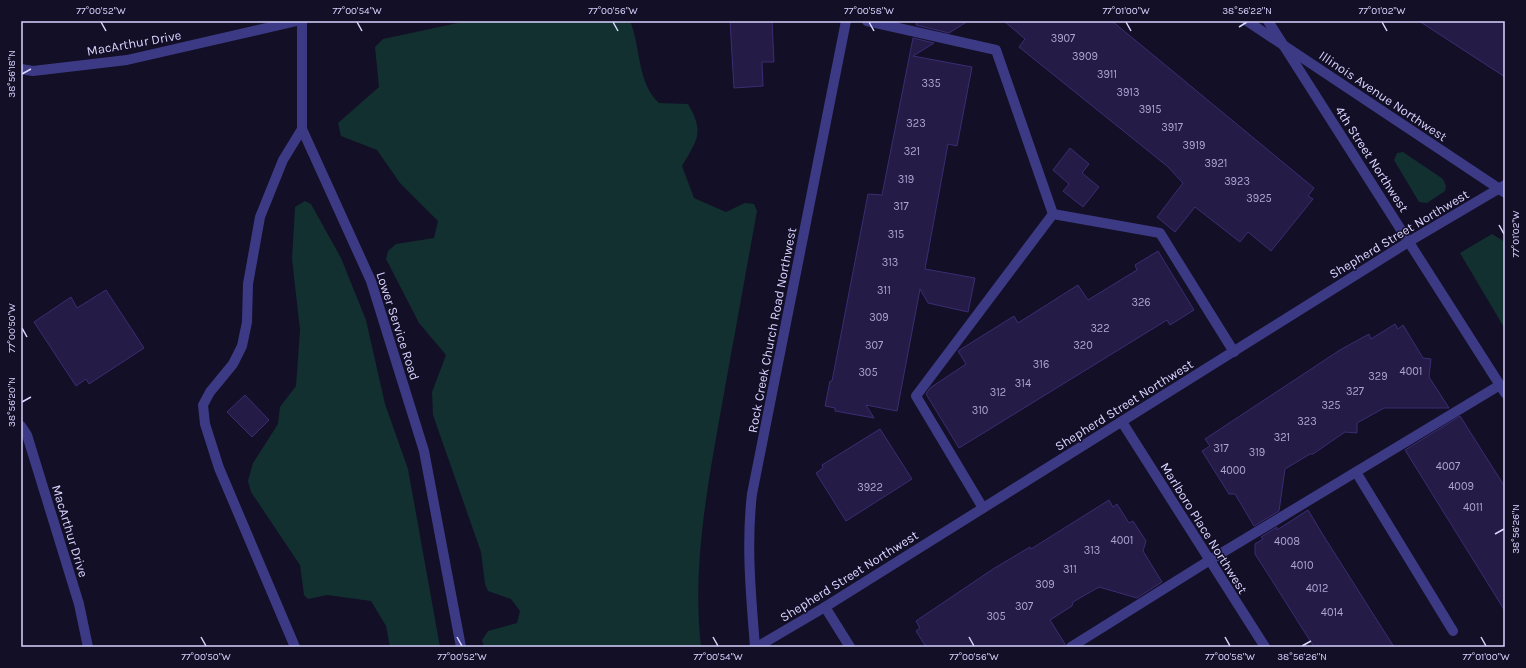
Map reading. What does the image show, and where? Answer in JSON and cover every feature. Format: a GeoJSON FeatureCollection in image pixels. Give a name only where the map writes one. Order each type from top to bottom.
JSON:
{"type":"FeatureCollection","features":[{"type":"Feature","properties":{"kind":"street","name":"MacArthur Drive"},"geometry":{"type":"LineString","coordinates":[[21,69],[33,71],[127,60],[297,21]]}},
{"type":"Feature","properties":{"kind":"street","name":"Lower Service Road"},"geometry":{"type":"LineString","coordinates":[[302,21],[302,129],[371,281],[424,452],[461,647]]}},
{"type":"Feature","properties":{"kind":"street","name":"Rock Creek Church Road Northwest"},"geometry":{"type":"LineString","coordinates":[[756,647],[748,550],[752,494],[846,21]]}},
{"type":"Feature","properties":{"kind":"street"},"geometry":{"type":"LineString","coordinates":[[868,21],[996,50],[1053,214]]}},
{"type":"Feature","properties":{"kind":"street","name":"Illinois Avenue Northwest"},"geometry":{"type":"LineString","coordinates":[[1247,21],[1503,189]]}},
{"type":"Feature","properties":{"kind":"street","name":"4th Street Northwest"},"geometry":{"type":"LineString","coordinates":[[1268,21],[1410,241],[1503,389]]}},
{"type":"Feature","properties":{"kind":"street"},"geometry":{"type":"LineString","coordinates":[[295,647],[219,468],[205,424],[203,405],[210,392],[233,364],[242,346],[247,322],[248,284],[260,217],[283,160],[302,129]]}},
{"type":"Feature","properties":{"kind":"street","name":"Shepherd Street Northwest"},"geometry":{"type":"LineString","coordinates":[[756,647],[825,607],[1410,241],[1503,189]]}},
{"type":"Feature","properties":{"kind":"street"},"geometry":{"type":"LineString","coordinates":[[1053,214],[1160,233],[1234,352]]}},
{"type":"Feature","properties":{"kind":"street"},"geometry":{"type":"LineString","coordinates":[[983,508],[916,396],[1053,214]]}},
{"type":"Feature","properties":{"kind":"street"},"geometry":{"type":"LineString","coordinates":[[1071,647],[1210,560],[1356,472],[1503,389]]}},
{"type":"Feature","properties":{"kind":"street","name":"Marlboro Place Northwest"},"geometry":{"type":"LineString","coordinates":[[1122,422],[1264,647]]}},
{"type":"Feature","properties":{"kind":"street","name":"MacArthur Drive"},"geometry":{"type":"LineString","coordinates":[[21,426],[27,435],[77,596],[88,647]]}},
{"type":"Feature","properties":{"kind":"street"},"geometry":{"type":"LineString","coordinates":[[1356,472],[1453,631]]}},
{"type":"Feature","properties":{"kind":"street"},"geometry":{"type":"LineString","coordinates":[[825,607],[850,647]]}},
{"type":"Feature","properties":{"kind":"green space"},"geometry":{"type":"Polygon","coordinates":[[[467,21],[630,21],[634,31],[643,75],[652,95],[659,103],[688,104],[696,122],[698,130],[695,143],[682,166],[694,198],[726,212],[745,203],[754,204],[757,211],[716,440],[702,528],[698,587],[701,647],[484,647],[482,640],[488,631],[517,623],[520,611],[511,599],[488,591],[485,584],[481,552],[433,415],[432,392],[446,355],[419,323],[386,259],[388,251],[396,244],[434,238],[438,221],[400,183],[377,150],[341,136],[338,123],[379,87],[375,47],[383,39],[467,21]]]}},
{"type":"Feature","properties":{"kind":"green space"},"geometry":{"type":"Polygon","coordinates":[[[1403,152],[1443,179],[1446,186],[1445,191],[1427,203],[1419,202],[1394,160],[1397,153],[1403,152]]]}},
{"type":"Feature","properties":{"kind":"green space"},"geometry":{"type":"Polygon","coordinates":[[[305,201],[311,204],[341,258],[366,320],[385,404],[408,469],[440,647],[390,647],[386,626],[371,601],[327,595],[308,599],[304,595],[300,565],[251,492],[248,481],[253,463],[278,424],[280,407],[296,386],[300,330],[292,259],[295,207],[305,201]]]}},
{"type":"Feature","properties":{"kind":"green space"},"geometry":{"type":"Polygon","coordinates":[[[1492,234],[1505,242],[1505,329],[1460,253],[1492,234]]]}},
{"type":"Feature","properties":{"kind":"building"},"geometry":{"type":"Polygon","coordinates":[[[730,21],[772,21],[774,62],[762,62],[763,86],[734,88],[730,21]]]}},
{"type":"Feature","properties":{"kind":"building"},"geometry":{"type":"Polygon","coordinates":[[[917,21],[968,21],[949,33],[916,25],[917,21]]]}},
{"type":"Feature","properties":{"kind":"building"},"geometry":{"type":"Polygon","coordinates":[[[1004,21],[1112,21],[1314,188],[1308,196],[1313,199],[1271,251],[1248,232],[1240,242],[1195,207],[1175,232],[1157,217],[1183,183],[1167,166],[1019,47],[1025,39],[1004,21]]]}},
{"type":"Feature","properties":{"kind":"building"},"geometry":{"type":"Polygon","coordinates":[[[1419,21],[1505,21],[1505,77],[1419,21]]]}},
{"type":"Feature","properties":{"kind":"building"},"geometry":{"type":"Polygon","coordinates":[[[913,38],[934,43],[913,56],[972,67],[957,146],[948,144],[925,269],[975,278],[968,312],[928,303],[920,289],[897,411],[866,405],[874,418],[835,411],[835,408],[825,406],[830,381],[832,381],[868,194],[882,195],[913,38]]]}},
{"type":"Feature","properties":{"kind":"building"},"geometry":{"type":"Polygon","coordinates":[[[1070,148],[1089,164],[1082,173],[1099,187],[1083,207],[1063,191],[1069,184],[1053,170],[1070,148]]]}},
{"type":"Feature","properties":{"kind":"building"},"geometry":{"type":"Polygon","coordinates":[[[1158,251],[1194,310],[1170,325],[1167,320],[959,448],[926,394],[930,388],[966,364],[958,351],[1014,316],[1018,323],[1078,285],[1088,300],[1137,270],[1135,265],[1158,251]]]}},
{"type":"Feature","properties":{"kind":"building"},"geometry":{"type":"Polygon","coordinates":[[[106,290],[144,348],[89,384],[86,379],[76,386],[34,322],[71,297],[77,308],[106,290]]]}},
{"type":"Feature","properties":{"kind":"building"},"geometry":{"type":"Polygon","coordinates":[[[1395,324],[1398,329],[1403,325],[1423,358],[1431,359],[1429,377],[1449,408],[1384,408],[1357,423],[1357,433],[1345,432],[1313,454],[1310,454],[1285,469],[1279,511],[1254,526],[1235,494],[1229,494],[1202,451],[1210,446],[1205,439],[1340,350],[1369,334],[1371,339],[1395,324]]]}},
{"type":"Feature","properties":{"kind":"building"},"geometry":{"type":"Polygon","coordinates":[[[245,395],[269,420],[252,437],[227,412],[245,395]]]}},
{"type":"Feature","properties":{"kind":"building"},"geometry":{"type":"Polygon","coordinates":[[[1460,416],[1505,487],[1505,611],[1405,450],[1460,416]]]}},
{"type":"Feature","properties":{"kind":"building"},"geometry":{"type":"Polygon","coordinates":[[[880,429],[912,479],[846,521],[816,473],[823,468],[822,465],[880,429]]]}},
{"type":"Feature","properties":{"kind":"building"},"geometry":{"type":"Polygon","coordinates":[[[1109,500],[1113,507],[1117,504],[1129,523],[1133,521],[1146,541],[1143,551],[1162,582],[1137,598],[1099,587],[1073,602],[1072,606],[1050,620],[1065,644],[1065,647],[926,647],[916,631],[920,628],[916,621],[993,569],[1030,547],[1031,549],[1109,500]]]}},
{"type":"Feature","properties":{"kind":"building"},"geometry":{"type":"Polygon","coordinates":[[[1308,510],[1394,647],[1314,647],[1255,554],[1255,544],[1263,539],[1261,537],[1277,527],[1277,530],[1308,510]]]}}]}
